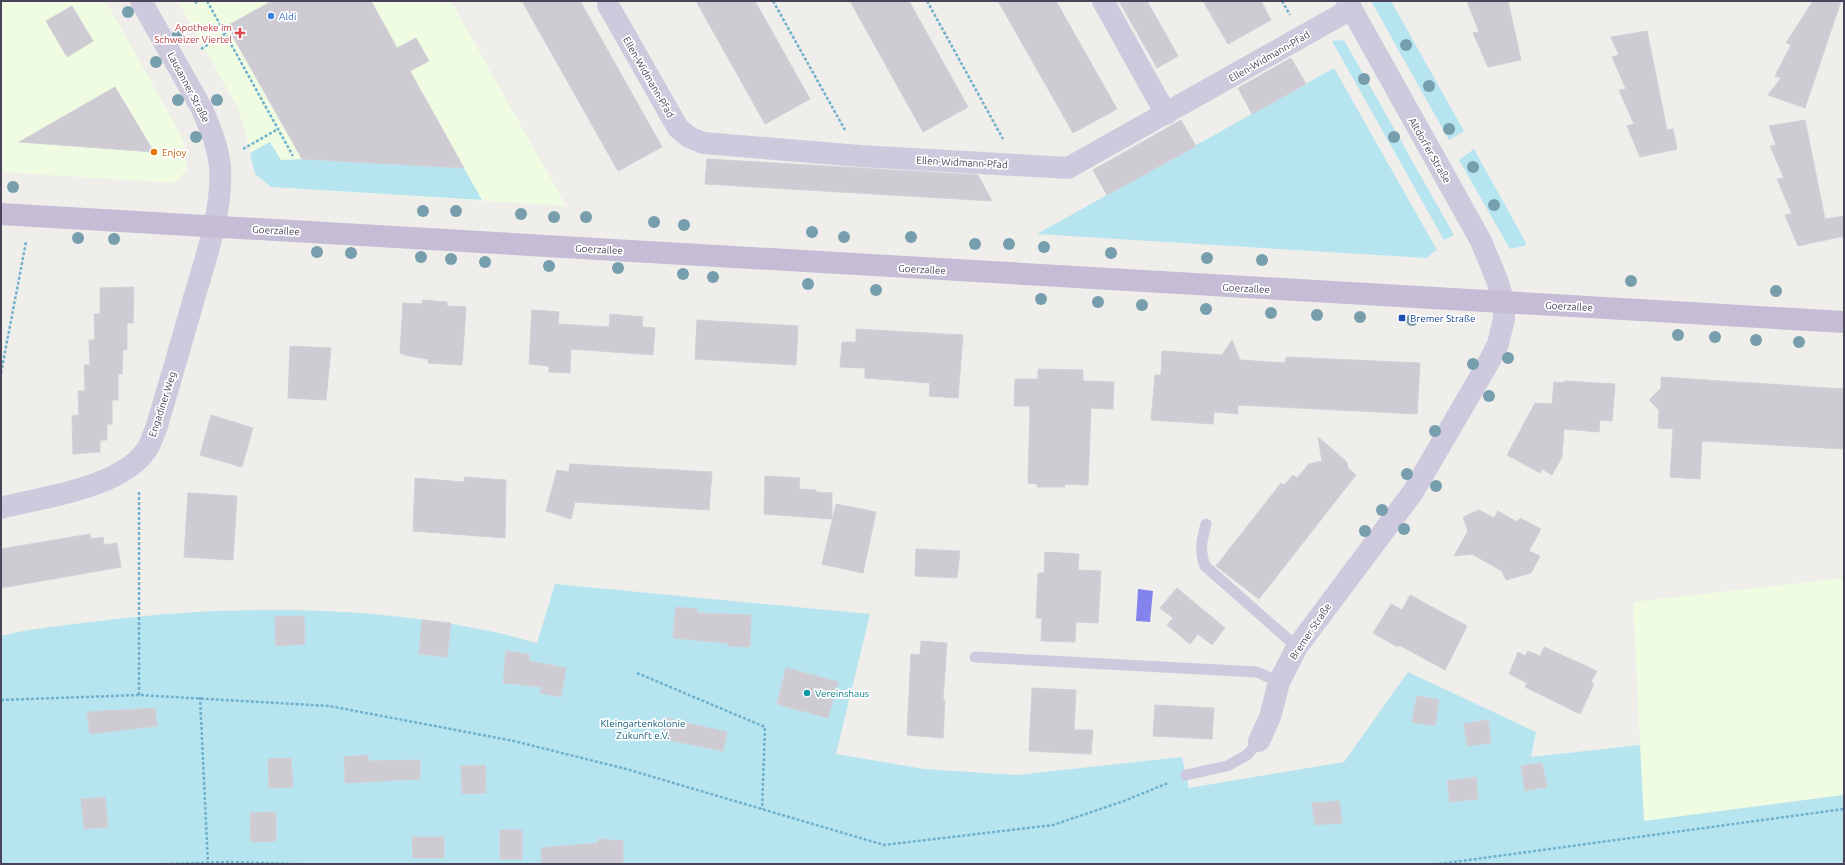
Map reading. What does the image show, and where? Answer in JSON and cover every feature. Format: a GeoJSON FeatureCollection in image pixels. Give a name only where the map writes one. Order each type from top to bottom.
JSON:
{"type":"FeatureCollection","features":[{"type":"Feature","properties":{"kind":"main road","name":"Goerzallee"},"geometry":{"type":"LineString","coordinates":[[1,214],[1844,322]]}},
{"type":"Feature","properties":{"kind":"street","name":"Lausanner Straße"},"geometry":{"type":"LineString","coordinates":[[141,1],[202,109],[210,127],[218,153],[220,180],[214,226]]}},
{"type":"Feature","properties":{"kind":"street"},"geometry":{"type":"LineString","coordinates":[[1103,1],[1166,114]]}},
{"type":"Feature","properties":{"kind":"street","name":"Ellen-Widmann-Pfad"},"geometry":{"type":"LineString","coordinates":[[609,2],[678,128],[688,138],[703,143],[860,156],[1068,168],[1166,114],[1349,5]]}},
{"type":"Feature","properties":{"kind":"street","name":"Altdorfer Straße"},"geometry":{"type":"LineString","coordinates":[[1349,5],[1481,241],[1504,303]]}},
{"type":"Feature","properties":{"kind":"street","name":"Engadiner Weg"},"geometry":{"type":"LineString","coordinates":[[1,508],[101,483],[126,468],[147,449],[156,429],[214,226]]}},
{"type":"Feature","properties":{"kind":"street","name":"Bremer Straße"},"geometry":{"type":"LineString","coordinates":[[1259,741],[1270,717],[1279,682],[1298,647],[1413,492],[1498,344],[1504,319],[1504,303]]}},
{"type":"Feature","properties":{"kind":"lane"},"geometry":{"type":"LineString","coordinates":[[1206,524],[1201,543],[1201,558],[1205,566],[1298,647]]}},
{"type":"Feature","properties":{"kind":"lane"},"geometry":{"type":"LineString","coordinates":[[975,657],[1257,672],[1279,682]]}},
{"type":"Feature","properties":{"kind":"lane"},"geometry":{"type":"LineString","coordinates":[[1186,775],[1227,766],[1247,755],[1259,741]]}},
{"type":"Feature","properties":{"kind":"path"},"geometry":{"type":"LineString","coordinates":[[207,1],[293,156]]}},
{"type":"Feature","properties":{"kind":"path"},"geometry":{"type":"LineString","coordinates":[[773,1],[860,156]]}},
{"type":"Feature","properties":{"kind":"path"},"geometry":{"type":"LineString","coordinates":[[927,1],[1018,165]]}},
{"type":"Feature","properties":{"kind":"path"},"geometry":{"type":"LineString","coordinates":[[201,49],[225,34]]}},
{"type":"Feature","properties":{"kind":"path"},"geometry":{"type":"LineString","coordinates":[[243,149],[278,129]]}},
{"type":"Feature","properties":{"kind":"path"},"geometry":{"type":"LineString","coordinates":[[1,373],[26,242]]}},
{"type":"Feature","properties":{"kind":"path"},"geometry":{"type":"LineString","coordinates":[[139,488],[139,695]]}},
{"type":"Feature","properties":{"kind":"path"},"geometry":{"type":"LineString","coordinates":[[637,673],[765,727],[762,809]]}},
{"type":"Feature","properties":{"kind":"path"},"geometry":{"type":"LineString","coordinates":[[1,700],[139,695],[200,697],[329,706],[514,741],[626,769],[884,845],[1053,825],[1124,801],[1186,775]]}},
{"type":"Feature","properties":{"kind":"path"},"geometry":{"type":"LineString","coordinates":[[200,697],[208,863]]}},
{"type":"Feature","properties":{"kind":"path"},"geometry":{"type":"LineString","coordinates":[[1439,864],[1844,809]]}},
{"type":"Feature","properties":{"kind":"path"},"geometry":{"type":"LineString","coordinates":[[166,864],[298,864]]}},
{"type":"Feature","properties":{"kind":"shaded area"},"geometry":{"type":"Polygon","coordinates":[[[1,1],[106,1],[184,142],[187,169],[175,183],[1,172],[1,1]]]}},
{"type":"Feature","properties":{"kind":"shaded area"},"geometry":{"type":"Polygon","coordinates":[[[178,1],[451,1],[566,206],[271,187],[255,174],[245,130],[238,108],[178,1]]]}},
{"type":"Feature","properties":{"kind":"shaded area"},"geometry":{"type":"Polygon","coordinates":[[[1844,578],[1844,795],[1644,821],[1633,602],[1844,578]]]}},
{"type":"Feature","properties":{"kind":"shaded area"},"geometry":{"type":"Polygon","coordinates":[[[1138,589],[1153,591],[1150,622],[1136,621],[1138,589]]]}},
{"type":"Feature","properties":{"kind":"green space"},"geometry":{"type":"Polygon","coordinates":[[[1371,1],[1391,1],[1464,131],[1449,140],[1371,1]]]}},
{"type":"Feature","properties":{"kind":"green space"},"geometry":{"type":"Polygon","coordinates":[[[1344,40],[1454,235],[1444,240],[1332,41],[1344,40]]]}},
{"type":"Feature","properties":{"kind":"green space"},"geometry":{"type":"Polygon","coordinates":[[[1334,68],[1437,250],[1426,258],[1037,234],[1334,68]]]}},
{"type":"Feature","properties":{"kind":"green space"},"geometry":{"type":"Polygon","coordinates":[[[270,142],[281,160],[302,159],[464,168],[482,200],[271,187],[255,174],[250,153],[270,142]]]}},
{"type":"Feature","properties":{"kind":"green space"},"geometry":{"type":"Polygon","coordinates":[[[1474,149],[1526,245],[1510,249],[1459,160],[1474,149]]]}},
{"type":"Feature","properties":{"kind":"green space","name":"Kleingartenkolonie Zukunft e.V."},"geometry":{"type":"Polygon","coordinates":[[[555,584],[870,614],[836,754],[924,769],[1016,775],[1182,757],[1189,788],[1344,762],[1408,672],[1536,732],[1531,757],[1640,745],[1644,821],[1844,795],[1844,864],[1,864],[1,636],[50,627],[146,616],[242,610],[290,610],[385,615],[432,621],[493,632],[537,643],[555,584]]]}},
{"type":"Feature","properties":{"kind":"building"},"geometry":{"type":"Polygon","coordinates":[[[272,1],[371,1],[397,48],[416,38],[429,61],[410,71],[464,168],[302,159],[227,26],[272,1]]]}},
{"type":"Feature","properties":{"kind":"building"},"geometry":{"type":"Polygon","coordinates":[[[522,1],[580,1],[662,147],[618,171],[522,1]]]}},
{"type":"Feature","properties":{"kind":"building"},"geometry":{"type":"Polygon","coordinates":[[[696,1],[755,1],[810,99],[765,124],[696,1]]]}},
{"type":"Feature","properties":{"kind":"building"},"geometry":{"type":"Polygon","coordinates":[[[850,1],[909,1],[968,107],[923,132],[850,1]]]}},
{"type":"Feature","properties":{"kind":"building"},"geometry":{"type":"Polygon","coordinates":[[[998,1],[1056,1],[1117,109],[1073,133],[998,1]]]}},
{"type":"Feature","properties":{"kind":"building"},"geometry":{"type":"Polygon","coordinates":[[[1119,1],[1147,1],[1178,56],[1157,68],[1119,1]]]}},
{"type":"Feature","properties":{"kind":"building"},"geometry":{"type":"Polygon","coordinates":[[[1203,1],[1261,1],[1271,20],[1228,44],[1203,1]]]}},
{"type":"Feature","properties":{"kind":"building"},"geometry":{"type":"Polygon","coordinates":[[[1467,1],[1508,1],[1521,60],[1488,67],[1473,33],[1479,32],[1467,1]]]}},
{"type":"Feature","properties":{"kind":"building"},"geometry":{"type":"Polygon","coordinates":[[[1813,1],[1841,1],[1805,108],[1768,95],[1781,78],[1775,76],[1791,45],[1786,43],[1813,1]]]}},
{"type":"Feature","properties":{"kind":"building"},"geometry":{"type":"Polygon","coordinates":[[[72,6],[93,41],[67,57],[46,21],[72,6]]]}},
{"type":"Feature","properties":{"kind":"building"},"geometry":{"type":"Polygon","coordinates":[[[1647,31],[1667,130],[1673,129],[1677,149],[1640,157],[1627,126],[1634,124],[1619,90],[1626,89],[1612,57],[1619,55],[1611,37],[1647,31]]]}},
{"type":"Feature","properties":{"kind":"building"},"geometry":{"type":"Polygon","coordinates":[[[1291,58],[1306,84],[1252,114],[1238,88],[1291,58]]]}},
{"type":"Feature","properties":{"kind":"building"},"geometry":{"type":"Polygon","coordinates":[[[115,87],[154,152],[19,142],[115,87]]]}},
{"type":"Feature","properties":{"kind":"building"},"geometry":{"type":"Polygon","coordinates":[[[1181,120],[1196,146],[1107,195],[1093,170],[1181,120]]]}},
{"type":"Feature","properties":{"kind":"building"},"geometry":{"type":"Polygon","coordinates":[[[1805,120],[1825,219],[1844,216],[1844,236],[1798,246],[1785,215],[1792,214],[1777,179],[1784,178],[1770,146],[1776,145],[1769,126],[1805,120]]]}},
{"type":"Feature","properties":{"kind":"building"},"geometry":{"type":"Polygon","coordinates":[[[707,159],[978,175],[992,201],[705,184],[707,159]]]}},
{"type":"Feature","properties":{"kind":"building"},"geometry":{"type":"Polygon","coordinates":[[[134,287],[133,323],[127,323],[127,350],[123,349],[122,374],[118,374],[118,400],[112,400],[112,424],[107,424],[107,440],[100,440],[100,452],[73,454],[72,416],[79,415],[78,391],[85,391],[84,365],[90,365],[89,340],[95,340],[94,314],[100,314],[100,288],[134,287]]]}},
{"type":"Feature","properties":{"kind":"building"},"geometry":{"type":"Polygon","coordinates":[[[423,300],[447,302],[447,306],[466,307],[462,365],[428,363],[428,359],[408,356],[400,353],[403,303],[422,304],[423,300]]]}},
{"type":"Feature","properties":{"kind":"building"},"geometry":{"type":"Polygon","coordinates":[[[532,310],[559,312],[558,324],[609,327],[610,314],[643,317],[642,327],[655,328],[653,355],[571,349],[570,373],[549,372],[549,366],[529,364],[532,310]]]}},
{"type":"Feature","properties":{"kind":"building"},"geometry":{"type":"Polygon","coordinates":[[[697,320],[798,326],[796,365],[695,359],[697,320]]]}},
{"type":"Feature","properties":{"kind":"building"},"geometry":{"type":"Polygon","coordinates":[[[856,329],[963,335],[958,398],[929,396],[930,383],[865,378],[865,368],[840,367],[842,342],[856,342],[856,329]]]}},
{"type":"Feature","properties":{"kind":"building"},"geometry":{"type":"Polygon","coordinates":[[[1232,340],[1240,360],[1285,363],[1286,357],[1420,363],[1417,414],[1238,405],[1238,414],[1214,412],[1213,424],[1151,420],[1155,375],[1161,375],[1162,351],[1222,355],[1232,340]]]}},
{"type":"Feature","properties":{"kind":"building"},"geometry":{"type":"Polygon","coordinates":[[[290,346],[331,348],[326,400],[288,398],[290,346]]]}},
{"type":"Feature","properties":{"kind":"building"},"geometry":{"type":"Polygon","coordinates":[[[1038,369],[1083,370],[1083,381],[1114,382],[1113,409],[1091,408],[1088,485],[1065,484],[1065,487],[1037,487],[1037,484],[1028,483],[1030,406],[1014,406],[1015,379],[1038,379],[1038,369]]]}},
{"type":"Feature","properties":{"kind":"building"},"geometry":{"type":"Polygon","coordinates":[[[1661,377],[1844,389],[1844,449],[1702,441],[1700,479],[1670,477],[1673,429],[1658,428],[1659,410],[1649,400],[1661,388],[1661,377]]]}},
{"type":"Feature","properties":{"kind":"building"},"geometry":{"type":"Polygon","coordinates":[[[1564,381],[1615,384],[1612,421],[1600,420],[1599,432],[1564,429],[1562,457],[1552,475],[1542,469],[1540,473],[1507,455],[1535,403],[1552,404],[1554,382],[1564,383],[1564,381]]]}},
{"type":"Feature","properties":{"kind":"building"},"geometry":{"type":"Polygon","coordinates":[[[211,415],[253,428],[242,467],[200,455],[211,415]]]}},
{"type":"Feature","properties":{"kind":"building"},"geometry":{"type":"Polygon","coordinates":[[[1318,437],[1347,462],[1348,468],[1356,475],[1259,599],[1216,566],[1281,483],[1284,485],[1293,475],[1297,478],[1309,464],[1322,461],[1318,437]]]}},
{"type":"Feature","properties":{"kind":"building"},"geometry":{"type":"Polygon","coordinates":[[[570,464],[712,472],[709,510],[575,502],[571,519],[546,511],[557,470],[569,472],[570,464]]]}},
{"type":"Feature","properties":{"kind":"building"},"geometry":{"type":"Polygon","coordinates":[[[765,476],[800,478],[799,489],[832,493],[832,519],[764,514],[765,476]]]}},
{"type":"Feature","properties":{"kind":"building"},"geometry":{"type":"Polygon","coordinates":[[[465,477],[506,480],[505,538],[413,531],[415,478],[464,482],[465,477]]]}},
{"type":"Feature","properties":{"kind":"building"},"geometry":{"type":"Polygon","coordinates":[[[188,493],[237,496],[233,560],[184,557],[188,493]]]}},
{"type":"Feature","properties":{"kind":"building"},"geometry":{"type":"Polygon","coordinates":[[[836,504],[876,512],[863,573],[822,564],[836,504]]]}},
{"type":"Feature","properties":{"kind":"building"},"geometry":{"type":"Polygon","coordinates":[[[1479,510],[1494,518],[1498,511],[1517,522],[1520,518],[1541,529],[1529,551],[1540,556],[1531,573],[1506,580],[1502,571],[1472,554],[1454,556],[1468,531],[1463,517],[1479,510]]]}},
{"type":"Feature","properties":{"kind":"building"},"geometry":{"type":"Polygon","coordinates":[[[90,534],[91,539],[103,537],[104,545],[117,543],[121,567],[1,588],[1,549],[90,534]]]}},
{"type":"Feature","properties":{"kind":"building"},"geometry":{"type":"Polygon","coordinates":[[[916,549],[960,551],[957,578],[915,576],[916,549]]]}},
{"type":"Feature","properties":{"kind":"building"},"geometry":{"type":"Polygon","coordinates":[[[1045,552],[1079,554],[1078,570],[1101,571],[1098,623],[1076,622],[1075,642],[1041,641],[1042,618],[1036,618],[1038,573],[1044,573],[1045,552]]]}},
{"type":"Feature","properties":{"kind":"building"},"geometry":{"type":"Polygon","coordinates":[[[1177,588],[1225,628],[1212,645],[1198,634],[1190,644],[1167,625],[1173,618],[1160,608],[1177,588]]]}},
{"type":"Feature","properties":{"kind":"building"},"geometry":{"type":"Polygon","coordinates":[[[1410,595],[1467,626],[1445,670],[1399,645],[1398,647],[1373,633],[1391,604],[1402,610],[1410,595]]]}},
{"type":"Feature","properties":{"kind":"building"},"geometry":{"type":"Polygon","coordinates":[[[676,607],[697,609],[697,613],[751,615],[750,647],[728,646],[728,643],[673,638],[676,607]]]}},
{"type":"Feature","properties":{"kind":"building"},"geometry":{"type":"Polygon","coordinates":[[[304,616],[305,644],[276,646],[275,617],[304,616]]]}},
{"type":"Feature","properties":{"kind":"building"},"geometry":{"type":"Polygon","coordinates":[[[422,620],[451,623],[447,657],[419,654],[422,620]]]}},
{"type":"Feature","properties":{"kind":"building"},"geometry":{"type":"Polygon","coordinates":[[[921,641],[947,643],[943,700],[945,700],[943,738],[907,735],[911,654],[920,655],[921,641]]]}},
{"type":"Feature","properties":{"kind":"building"},"geometry":{"type":"Polygon","coordinates":[[[1544,647],[1597,671],[1591,682],[1594,684],[1580,714],[1525,687],[1527,683],[1509,674],[1518,652],[1525,656],[1528,651],[1540,656],[1544,647]]]}},
{"type":"Feature","properties":{"kind":"building"},"geometry":{"type":"Polygon","coordinates":[[[506,651],[529,654],[529,661],[566,668],[561,697],[540,693],[542,687],[503,683],[506,651]]]}},
{"type":"Feature","properties":{"kind":"building","name":"Vereinshaus"},"geometry":{"type":"Polygon","coordinates":[[[786,668],[838,682],[828,718],[777,704],[786,668]]]}},
{"type":"Feature","properties":{"kind":"building"},"geometry":{"type":"Polygon","coordinates":[[[1032,688],[1076,690],[1074,730],[1093,730],[1091,754],[1029,751],[1032,688]]]}},
{"type":"Feature","properties":{"kind":"building"},"geometry":{"type":"Polygon","coordinates":[[[1417,696],[1439,700],[1435,726],[1412,722],[1417,696]]]}},
{"type":"Feature","properties":{"kind":"building"},"geometry":{"type":"Polygon","coordinates":[[[1155,705],[1214,708],[1212,739],[1153,736],[1155,705]]]}},
{"type":"Feature","properties":{"kind":"building"},"geometry":{"type":"Polygon","coordinates":[[[155,708],[157,726],[90,734],[87,712],[155,708]]]}},
{"type":"Feature","properties":{"kind":"building"},"geometry":{"type":"Polygon","coordinates":[[[665,718],[727,732],[723,751],[663,739],[665,718]]]}},
{"type":"Feature","properties":{"kind":"building"},"geometry":{"type":"Polygon","coordinates":[[[1488,720],[1491,743],[1467,746],[1464,724],[1488,720]]]}},
{"type":"Feature","properties":{"kind":"building"},"geometry":{"type":"Polygon","coordinates":[[[368,755],[368,761],[420,760],[420,779],[345,783],[344,757],[368,755]]]}},
{"type":"Feature","properties":{"kind":"building"},"geometry":{"type":"Polygon","coordinates":[[[291,758],[293,787],[269,788],[268,759],[291,758]]]}},
{"type":"Feature","properties":{"kind":"building"},"geometry":{"type":"Polygon","coordinates":[[[1542,763],[1547,787],[1525,791],[1521,766],[1542,763]]]}},
{"type":"Feature","properties":{"kind":"building"},"geometry":{"type":"Polygon","coordinates":[[[485,765],[486,793],[462,794],[461,766],[485,765]]]}},
{"type":"Feature","properties":{"kind":"building"},"geometry":{"type":"Polygon","coordinates":[[[1476,777],[1478,799],[1450,802],[1447,781],[1476,777]]]}},
{"type":"Feature","properties":{"kind":"building"},"geometry":{"type":"Polygon","coordinates":[[[105,797],[108,827],[84,829],[81,799],[105,797]]]}},
{"type":"Feature","properties":{"kind":"building"},"geometry":{"type":"Polygon","coordinates":[[[1339,801],[1342,823],[1315,825],[1312,803],[1339,801]]]}},
{"type":"Feature","properties":{"kind":"building"},"geometry":{"type":"Polygon","coordinates":[[[276,812],[276,841],[251,842],[250,813],[276,812]]]}},
{"type":"Feature","properties":{"kind":"building"},"geometry":{"type":"Polygon","coordinates":[[[500,830],[522,830],[522,859],[500,859],[500,830]]]}},
{"type":"Feature","properties":{"kind":"building"},"geometry":{"type":"Polygon","coordinates":[[[412,837],[444,837],[444,858],[413,858],[412,837]]]}},
{"type":"Feature","properties":{"kind":"building"},"geometry":{"type":"Polygon","coordinates":[[[598,839],[623,841],[623,864],[542,864],[541,848],[598,843],[598,839]]]}},
{"type":"Feature","properties":{"kind":"place","name":"Aldi"},"geometry":{"type":"Point","coordinates":[271,16]}},
{"type":"Feature","properties":{"kind":"place","name":"Apotheke im Schweizer Viertel"},"geometry":{"type":"Point","coordinates":[240,33]}},
{"type":"Feature","properties":{"kind":"place","name":"Enjoy"},"geometry":{"type":"Point","coordinates":[154,152]}},
{"type":"Feature","properties":{"kind":"place","name":"Bremer Straße"},"geometry":{"type":"Point","coordinates":[1402,318]}},
{"type":"Feature","properties":{"kind":"place","name":"Vereinshaus"},"geometry":{"type":"Point","coordinates":[807,693]}}]}
